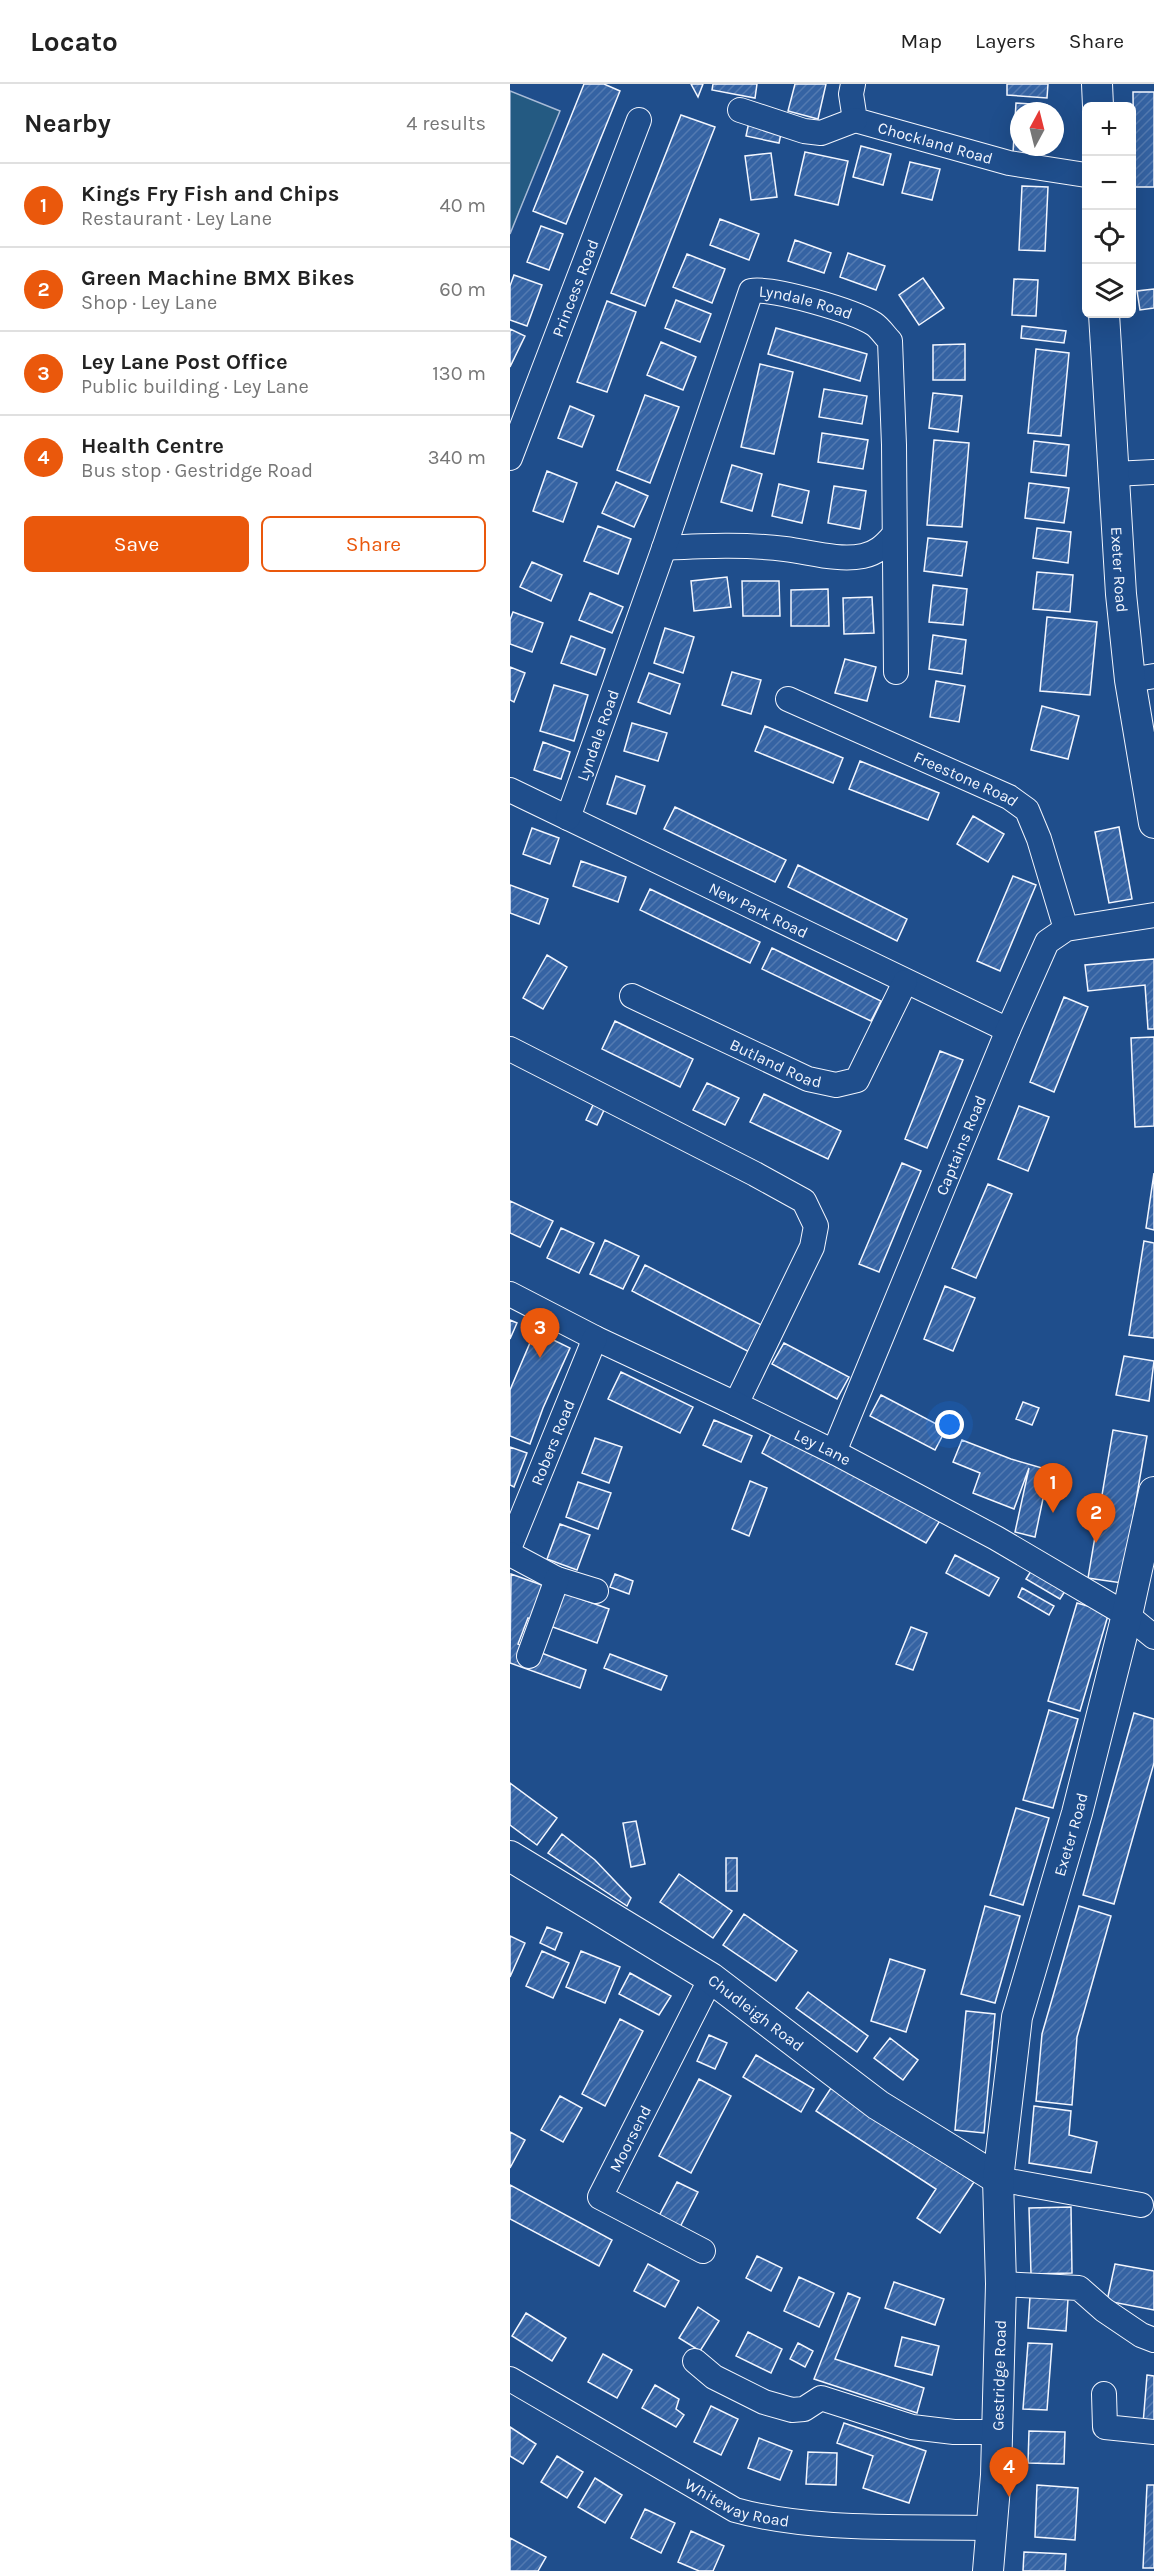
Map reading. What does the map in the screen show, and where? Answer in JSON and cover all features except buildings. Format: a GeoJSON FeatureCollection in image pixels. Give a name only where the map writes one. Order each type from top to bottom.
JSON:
{"type":"FeatureCollection","features":[{"type":"Feature","properties":{"kind":"main road"},"geometry":{"type":"LineString","coordinates":[[1097,84],[1098,102]]}},
{"type":"Feature","properties":{"kind":"main road","name":"Exeter Road"},"geometry":{"type":"LineString","coordinates":[[1104,318],[1120,594],[1142,678],[1154,823]]}},
{"type":"Feature","properties":{"kind":"main road","name":"Exeter Road"},"geometry":{"type":"LineString","coordinates":[[998,2179],[1017,2017],[1077,1813],[1127,1615],[1154,1492]]}},
{"type":"Feature","properties":{"kind":"main road","name":"Chudleigh Road"},"geometry":{"type":"LineString","coordinates":[[510,1856],[711,1978],[878,2105],[998,2179]]}},
{"type":"Feature","properties":{"kind":"main road","name":"Gestridge Road"},"geometry":{"type":"LineString","coordinates":[[988,2571],[992,2528],[1001,2284],[998,2179]]}},
{"type":"Feature","properties":{"kind":"street","name":"Chockland Road"},"geometry":{"type":"LineString","coordinates":[[853,84],[851,94],[855,120]]}},
{"type":"Feature","properties":{"kind":"street","name":"Chockland Road"},"geometry":{"type":"LineString","coordinates":[[740,110],[804,131],[821,133],[855,120],[1009,163],[1082,173]]}},
{"type":"Feature","properties":{"kind":"street","name":"Princess Road"},"geometry":{"type":"LineString","coordinates":[[510,458],[639,120]]}},
{"type":"Feature","properties":{"kind":"street","name":"Lyndale Road"},"geometry":{"type":"LineString","coordinates":[[568,818],[664,548],[751,291],[762,289],[828,306],[874,324],[890,341],[894,445],[893,536],[896,672]]}},
{"type":"Feature","properties":{"kind":"street"},"geometry":{"type":"LineString","coordinates":[[1113,474],[1154,472]]}},
{"type":"Feature","properties":{"kind":"street"},"geometry":{"type":"LineString","coordinates":[[664,548],[727,545],[784,549],[833,556],[862,556],[880,550],[893,536]]}},
{"type":"Feature","properties":{"kind":"street","name":"Freestone Road"},"geometry":{"type":"LineString","coordinates":[[788,699],[1010,797],[1027,810],[1039,839],[1066,929]]}},
{"type":"Feature","properties":{"kind":"street","name":"New Park Road"},"geometry":{"type":"LineString","coordinates":[[511,793],[568,818],[905,982],[1008,1029]]}},
{"type":"Feature","properties":{"kind":"street"},"geometry":{"type":"LineString","coordinates":[[1066,929],[1154,915]]}},
{"type":"Feature","properties":{"kind":"street","name":"Captains Road"},"geometry":{"type":"LineString","coordinates":[[834,1452],[1008,1029],[1047,942],[1066,929]]}},
{"type":"Feature","properties":{"kind":"street","name":"Butland Road"},"geometry":{"type":"LineString","coordinates":[[632,996],[808,1079],[836,1085],[857,1080],[905,982]]}},
{"type":"Feature","properties":{"kind":"street"},"geometry":{"type":"LineString","coordinates":[[510,1049],[804,1201],[816,1226],[812,1247],[736,1404]]}},
{"type":"Feature","properties":{"kind":"street","name":"Ley Lane"},"geometry":{"type":"LineString","coordinates":[[510,1294],[595,1338],[834,1452],[996,1538],[1127,1615],[1154,1636]]}},
{"type":"Feature","properties":{"kind":"street","name":"Robers Road"},"geometry":{"type":"LineString","coordinates":[[510,1546],[595,1338]]}},
{"type":"Feature","properties":{"kind":"street"},"geometry":{"type":"LineString","coordinates":[[510,1554],[557,1579],[596,1591]]}},
{"type":"Feature","properties":{"kind":"street"},"geometry":{"type":"LineString","coordinates":[[529,1656],[557,1579]]}},
{"type":"Feature","properties":{"kind":"street","name":"Moorsend"},"geometry":{"type":"LineString","coordinates":[[703,2251],[600,2197],[711,1978]]}},
{"type":"Feature","properties":{"kind":"street"},"geometry":{"type":"LineString","coordinates":[[998,2179],[1140,2205]]}},
{"type":"Feature","properties":{"kind":"street"},"geometry":{"type":"LineString","coordinates":[[1001,2284],[1079,2288],[1104,2310],[1141,2335],[1154,2340]]}},
{"type":"Feature","properties":{"kind":"street"},"geometry":{"type":"LineString","coordinates":[[695,2361],[714,2377],[764,2402],[792,2410],[804,2409],[821,2398],[912,2427],[954,2432],[996,2432]]}},
{"type":"Feature","properties":{"kind":"street","name":"Whiteway Road"},"geometry":{"type":"LineString","coordinates":[[510,2379],[735,2510],[769,2520],[992,2528]]}},
{"type":"Feature","properties":{"kind":"street"},"geometry":{"type":"LineString","coordinates":[[1104,2394],[1105,2427],[1154,2432]]}},
{"type":"Feature","properties":{"kind":"shaded area"},"geometry":{"type":"Polygon","coordinates":[[[510,91],[560,111],[510,234],[510,91]]]}},
{"type":"Feature","properties":{"kind":"place","name":"Ley Lane Post Office"},"geometry":{"type":"Point","coordinates":[540,1358]}},
{"type":"Feature","properties":{"kind":"place","name":"Kings Fry Fish and Chips"},"geometry":{"type":"Point","coordinates":[1053,1513]}},
{"type":"Feature","properties":{"kind":"place","name":"Green Machine BMX Bikes"},"geometry":{"type":"Point","coordinates":[1096,1543]}},
{"type":"Feature","properties":{"kind":"place","name":"Health Centre"},"geometry":{"type":"Point","coordinates":[1009,2497]}}]}
